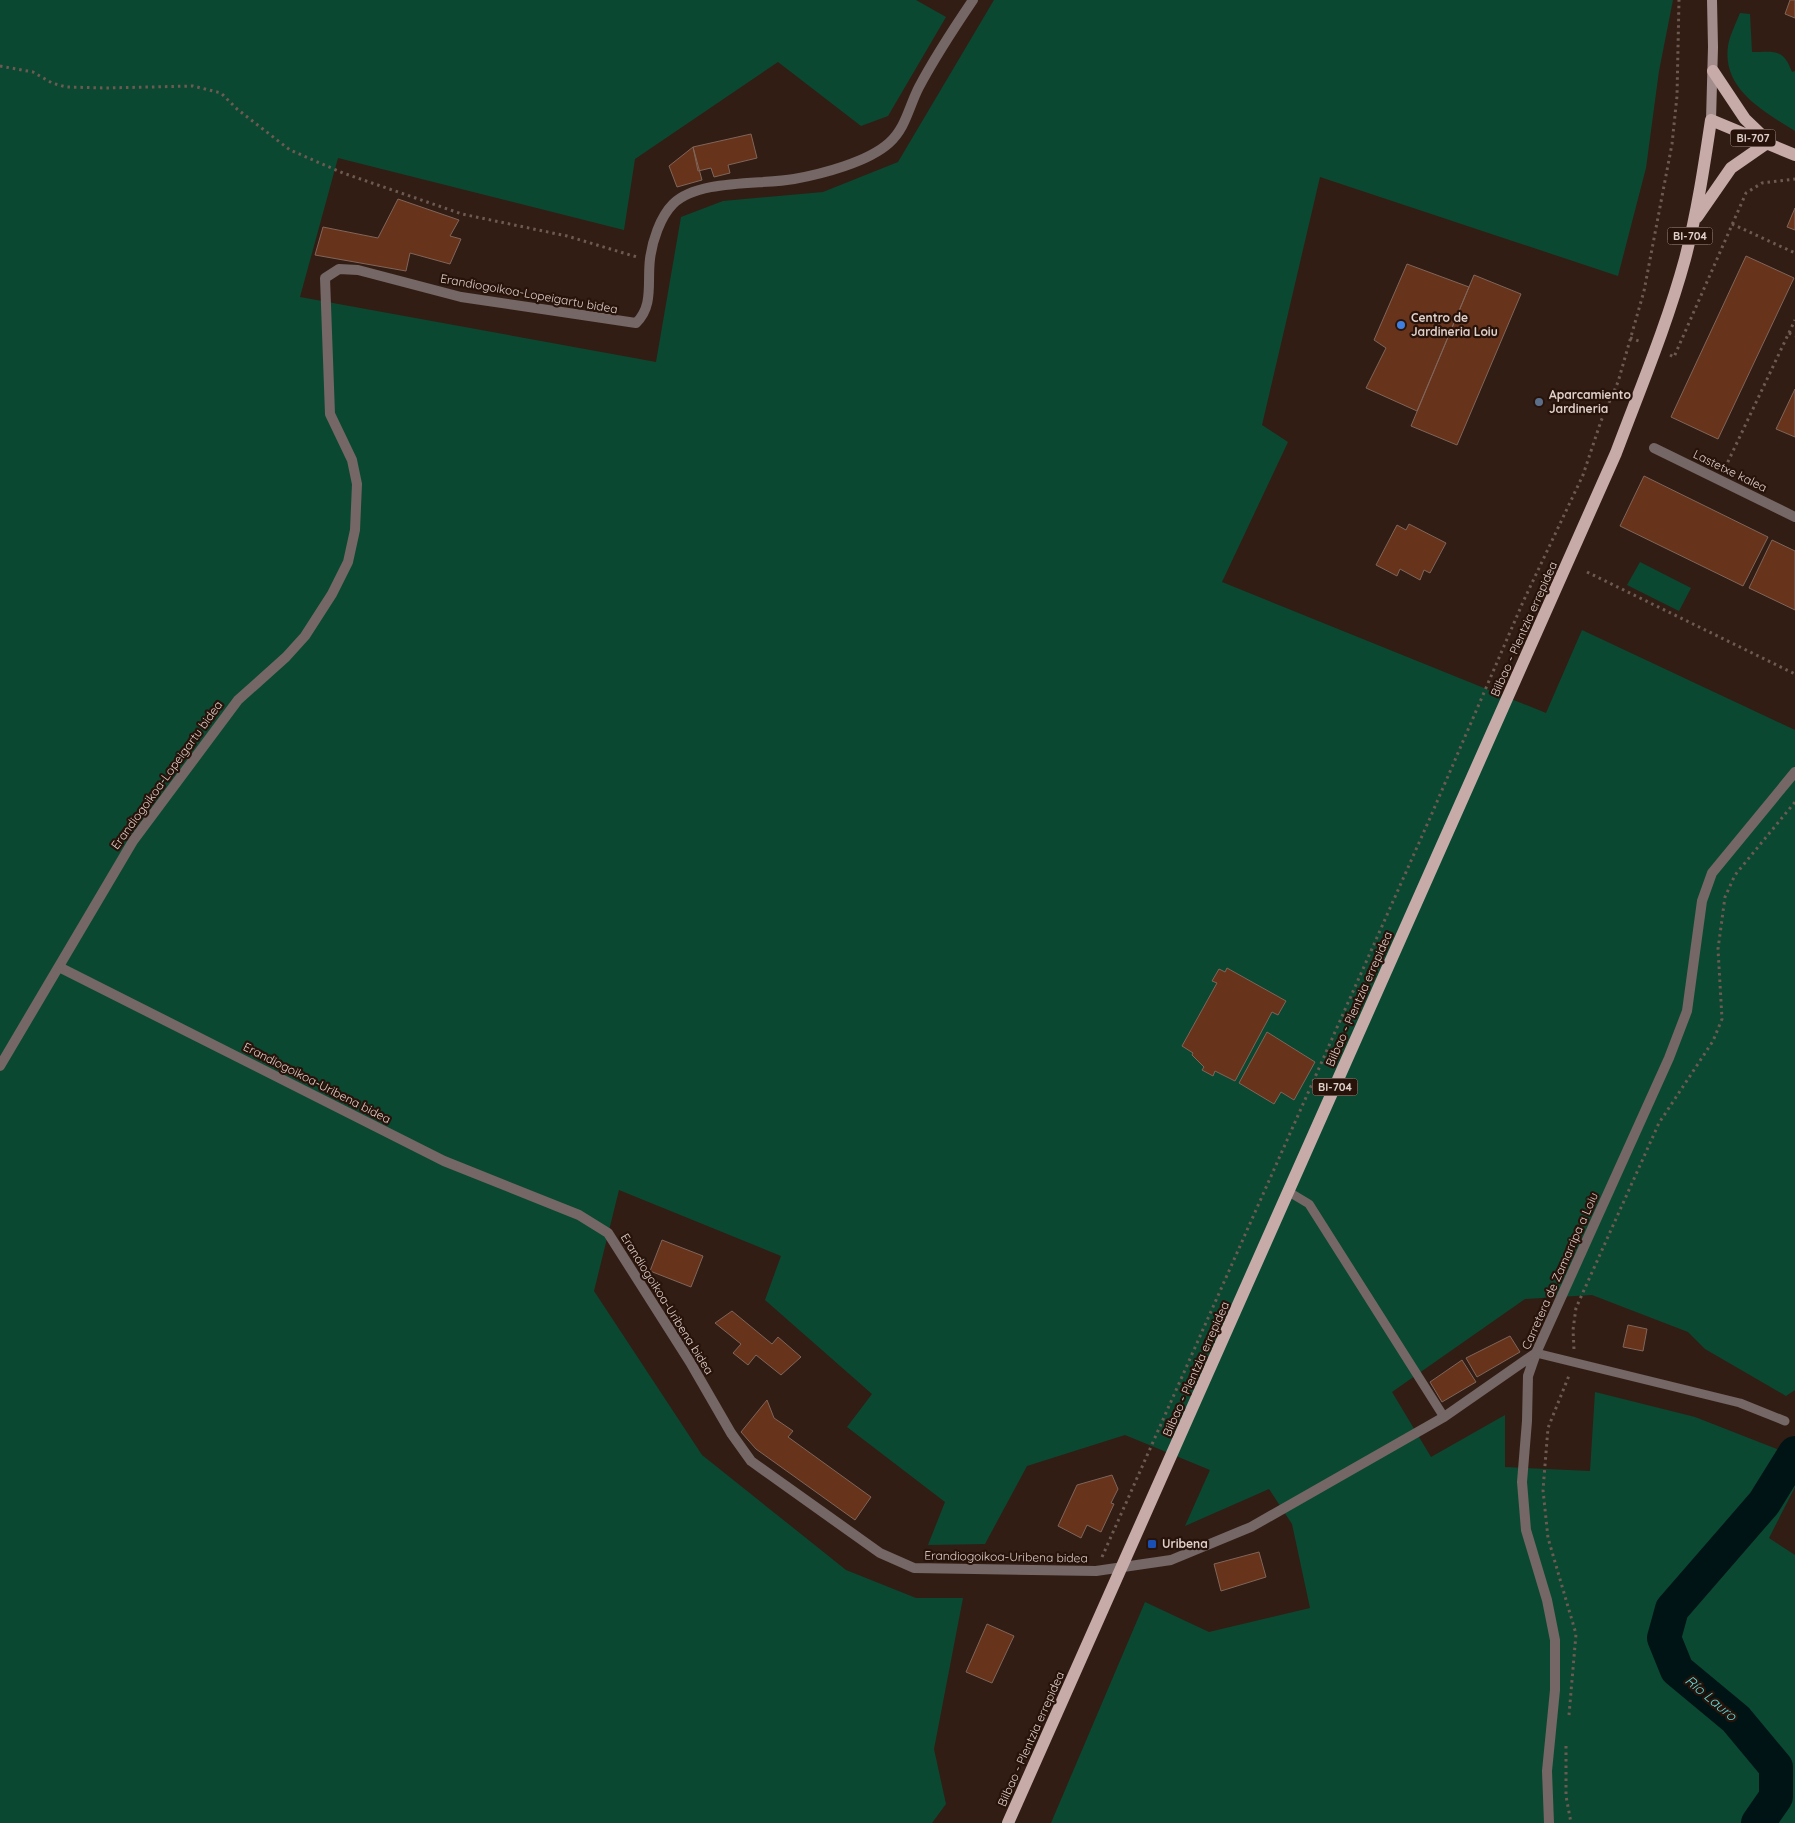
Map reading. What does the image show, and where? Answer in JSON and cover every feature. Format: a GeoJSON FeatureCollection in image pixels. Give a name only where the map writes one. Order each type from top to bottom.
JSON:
{"type":"FeatureCollection","features":[{"type":"Feature","properties":{"kind":"main road"},"geometry":{"type":"LineString","coordinates":[[1711,120],[1713,71],[1712,0]]}},
{"type":"Feature","properties":{"kind":"main road"},"geometry":{"type":"LineString","coordinates":[[1693,224],[1731,168],[1770,145],[1745,119],[1713,71]]}},
{"type":"Feature","properties":{"kind":"main road","name":"BI-707"},"geometry":{"type":"LineString","coordinates":[[1711,120],[1795,155]]}},
{"type":"Feature","properties":{"kind":"main road","name":"BI-704"},"geometry":{"type":"LineString","coordinates":[[1656,348],[1685,259],[1711,120]]}},
{"type":"Feature","properties":{"kind":"main road","name":"Bilbao - Plentzia errepidea"},"geometry":{"type":"LineString","coordinates":[[1008,1823],[1589,518],[1656,348]]}},
{"type":"Feature","properties":{"kind":"street","name":"Erandiogoikoa-Lopeigartu bidea"},"geometry":{"type":"LineString","coordinates":[[0,1066],[133,841],[238,700],[286,657],[305,636],[332,594],[348,562],[355,530],[357,484],[352,460],[330,414],[325,278],[339,268],[358,270],[461,297],[636,324],[644,315],[646,306],[650,286],[649,260],[653,243],[664,217],[674,203],[700,189],[795,179],[875,154],[890,142],[903,126],[919,87],[973,0]]}},
{"type":"Feature","properties":{"kind":"street","name":"Lastetxe kalea"},"geometry":{"type":"LineString","coordinates":[[1654,448],[1795,517]]}},
{"type":"Feature","properties":{"kind":"street","name":"Carretera de Zamarripa a Loiu"},"geometry":{"type":"LineString","coordinates":[[1549,1823],[1547,1771],[1555,1690],[1555,1640],[1547,1600],[1526,1530],[1522,1482],[1527,1421],[1528,1376],[1536,1353],[1630,1146],[1688,1011],[1702,901],[1712,874],[1795,772]]}},
{"type":"Feature","properties":{"kind":"street","name":"Erandiogoikoa-Uribena bidea"},"geometry":{"type":"LineString","coordinates":[[59,967],[427,1152],[579,1215],[608,1233],[751,1461],[880,1553],[914,1568],[1096,1571],[1171,1560],[1251,1527],[1444,1417],[1536,1353]]}},
{"type":"Feature","properties":{"kind":"lane"},"geometry":{"type":"LineString","coordinates":[[1289,1192],[1309,1204],[1444,1417]]}},
{"type":"Feature","properties":{"kind":"lane"},"geometry":{"type":"LineString","coordinates":[[1536,1353],[1740,1403],[1785,1421]]}},
{"type":"Feature","properties":{"kind":"path"},"geometry":{"type":"LineString","coordinates":[[1096,1571],[1430,818],[1523,602],[1583,475],[1601,421],[1618,382],[1644,291],[1672,144],[1677,96],[1679,0]]}},
{"type":"Feature","properties":{"kind":"path"},"geometry":{"type":"LineString","coordinates":[[0,66],[33,72],[52,84],[66,87],[193,86],[221,93],[237,109],[290,150],[343,173],[462,214],[567,236],[649,260]]}},
{"type":"Feature","properties":{"kind":"path"},"geometry":{"type":"LineString","coordinates":[[1630,338],[1674,357],[1746,193],[1762,184],[1795,179]]}},
{"type":"Feature","properties":{"kind":"path"},"geometry":{"type":"LineString","coordinates":[[1732,224],[1795,253]]}},
{"type":"Feature","properties":{"kind":"path"},"geometry":{"type":"LineString","coordinates":[[1719,480],[1795,320]]}},
{"type":"Feature","properties":{"kind":"path"},"geometry":{"type":"LineString","coordinates":[[1788,333],[1795,336]]}},
{"type":"Feature","properties":{"kind":"path"},"geometry":{"type":"LineString","coordinates":[[1587,572],[1795,674]]}},
{"type":"Feature","properties":{"kind":"path"},"geometry":{"type":"LineString","coordinates":[[1568,1719],[1576,1634],[1548,1538],[1543,1490],[1548,1428],[1565,1383],[1575,1363],[1572,1330],[1576,1308],[1660,1123],[1713,1041],[1722,1018],[1718,949],[1725,897],[1735,875],[1795,802]]}},
{"type":"Feature","properties":{"kind":"path"},"geometry":{"type":"LineString","coordinates":[[1566,1743],[1566,1796],[1571,1823]]}},
{"type":"Feature","properties":{"kind":"green space"},"geometry":{"type":"Polygon","coordinates":[[[0,0],[916,0],[946,17],[888,116],[861,126],[778,62],[635,159],[624,230],[338,158],[300,297],[656,362],[681,217],[723,201],[823,192],[898,162],[994,0],[1673,0],[1659,71],[1646,168],[1618,276],[1320,177],[1262,425],[1288,442],[1222,582],[1546,713],[1582,630],[1795,730],[1795,1390],[1786,1396],[1705,1349],[1688,1332],[1592,1295],[1525,1299],[1392,1392],[1431,1457],[1505,1415],[1505,1467],[1590,1471],[1595,1392],[1695,1417],[1795,1456],[1795,1487],[1769,1538],[1795,1555],[1795,1823],[1051,1823],[1145,1602],[1209,1632],[1310,1608],[1292,1524],[1269,1489],[1185,1526],[1210,1470],[1125,1435],[1027,1466],[985,1544],[928,1545],[945,1502],[847,1427],[872,1394],[765,1300],[781,1256],[619,1190],[594,1291],[702,1455],[846,1570],[916,1598],[963,1598],[934,1749],[946,1804],[932,1823],[0,1823],[0,0]]]}},
{"type":"Feature","properties":{"kind":"green space"},"geometry":{"type":"Polygon","coordinates":[[[1740,13],[1750,14],[1752,52],[1777,53],[1789,64],[1792,72],[1795,71],[1795,131],[1758,107],[1738,87],[1731,75],[1728,61],[1728,46],[1740,13]]]}},
{"type":"Feature","properties":{"kind":"green space"},"geometry":{"type":"Polygon","coordinates":[[[1640,562],[1691,588],[1679,611],[1627,585],[1640,562]]]}},
{"type":"Feature","properties":{"kind":"building"},"geometry":{"type":"Polygon","coordinates":[[[1790,0],[1795,0],[1795,18],[1785,14],[1790,0]]]}},
{"type":"Feature","properties":{"kind":"building"},"geometry":{"type":"Polygon","coordinates":[[[751,134],[757,158],[728,165],[730,173],[714,177],[711,168],[698,171],[693,147],[751,134]]]}},
{"type":"Feature","properties":{"kind":"building"},"geometry":{"type":"Polygon","coordinates":[[[693,147],[702,180],[677,187],[669,166],[693,147]]]}},
{"type":"Feature","properties":{"kind":"building"},"geometry":{"type":"Polygon","coordinates":[[[398,199],[459,220],[450,236],[461,239],[450,264],[410,253],[406,271],[315,255],[323,227],[378,238],[398,199]]]}},
{"type":"Feature","properties":{"kind":"building"},"geometry":{"type":"Polygon","coordinates":[[[1795,208],[1795,230],[1787,227],[1795,208]]]}},
{"type":"Feature","properties":{"kind":"building"},"geometry":{"type":"Polygon","coordinates":[[[1746,256],[1794,278],[1718,439],[1671,417],[1746,256]]]}},
{"type":"Feature","properties":{"kind":"building"},"geometry":{"type":"Polygon","coordinates":[[[1407,264],[1469,287],[1417,411],[1366,388],[1386,348],[1374,340],[1407,264]]]}},
{"type":"Feature","properties":{"kind":"building"},"geometry":{"type":"Polygon","coordinates":[[[1474,275],[1521,294],[1457,445],[1411,426],[1474,275]]]}},
{"type":"Feature","properties":{"kind":"building"},"geometry":{"type":"Polygon","coordinates":[[[1795,389],[1795,437],[1776,429],[1795,389]]]}},
{"type":"Feature","properties":{"kind":"building"},"geometry":{"type":"Polygon","coordinates":[[[1644,476],[1768,537],[1743,586],[1620,526],[1644,476]]]}},
{"type":"Feature","properties":{"kind":"building"},"geometry":{"type":"Polygon","coordinates":[[[1409,524],[1446,543],[1430,573],[1424,570],[1420,580],[1400,569],[1397,576],[1376,565],[1397,525],[1406,530],[1409,524]]]}},
{"type":"Feature","properties":{"kind":"building"},"geometry":{"type":"Polygon","coordinates":[[[1772,540],[1795,551],[1795,610],[1749,588],[1772,540]]]}},
{"type":"Feature","properties":{"kind":"building"},"geometry":{"type":"Polygon","coordinates":[[[1227,968],[1286,1001],[1278,1015],[1272,1012],[1235,1081],[1215,1071],[1213,1076],[1202,1070],[1204,1067],[1192,1055],[1193,1053],[1182,1046],[1217,983],[1212,981],[1219,969],[1225,972],[1227,968]]]}},
{"type":"Feature","properties":{"kind":"building"},"geometry":{"type":"Polygon","coordinates":[[[1267,1032],[1315,1062],[1294,1100],[1281,1092],[1274,1104],[1239,1083],[1267,1032]]]}},
{"type":"Feature","properties":{"kind":"building"},"geometry":{"type":"Polygon","coordinates":[[[662,1240],[703,1256],[691,1287],[650,1271],[662,1240]]]}},
{"type":"Feature","properties":{"kind":"building"},"geometry":{"type":"Polygon","coordinates":[[[732,1311],[772,1344],[778,1337],[801,1357],[781,1375],[756,1355],[748,1365],[733,1353],[741,1344],[715,1323],[732,1311]]]}},
{"type":"Feature","properties":{"kind":"building"},"geometry":{"type":"Polygon","coordinates":[[[1628,1325],[1647,1329],[1643,1351],[1623,1347],[1628,1325]]]}},
{"type":"Feature","properties":{"kind":"building"},"geometry":{"type":"Polygon","coordinates":[[[1510,1336],[1520,1352],[1477,1377],[1466,1358],[1510,1336]]]}},
{"type":"Feature","properties":{"kind":"building"},"geometry":{"type":"Polygon","coordinates":[[[1462,1360],[1476,1382],[1442,1402],[1430,1382],[1462,1360]]]}},
{"type":"Feature","properties":{"kind":"building"},"geometry":{"type":"Polygon","coordinates":[[[767,1400],[774,1418],[793,1431],[788,1437],[871,1497],[855,1520],[756,1449],[741,1432],[767,1400]]]}},
{"type":"Feature","properties":{"kind":"building"},"geometry":{"type":"Polygon","coordinates":[[[1112,1475],[1118,1489],[1111,1503],[1114,1504],[1101,1532],[1087,1525],[1081,1538],[1058,1526],[1077,1485],[1112,1475]]]}},
{"type":"Feature","properties":{"kind":"building"},"geometry":{"type":"Polygon","coordinates":[[[1259,1552],[1266,1577],[1221,1591],[1214,1564],[1259,1552]]]}},
{"type":"Feature","properties":{"kind":"building"},"geometry":{"type":"Polygon","coordinates":[[[987,1624],[1014,1636],[992,1683],[966,1672],[987,1624]]]}},
{"type":"Feature","properties":{"kind":"waterway","name":"Río Lauro"},"geometry":{"type":"LineString","coordinates":[[1758,1823],[1776,1797],[1776,1767],[1736,1719],[1677,1670],[1664,1638],[1672,1609],[1764,1503],[1795,1453]]}},
{"type":"Feature","properties":{"kind":"place","name":"Centro de Jardineria Loiu"},"geometry":{"type":"Point","coordinates":[1401,325]}},
{"type":"Feature","properties":{"kind":"place","name":"Aparcamiento Jardineria"},"geometry":{"type":"Point","coordinates":[1539,402]}},
{"type":"Feature","properties":{"kind":"place","name":"Uribena"},"geometry":{"type":"Point","coordinates":[1152,1544]}}]}
